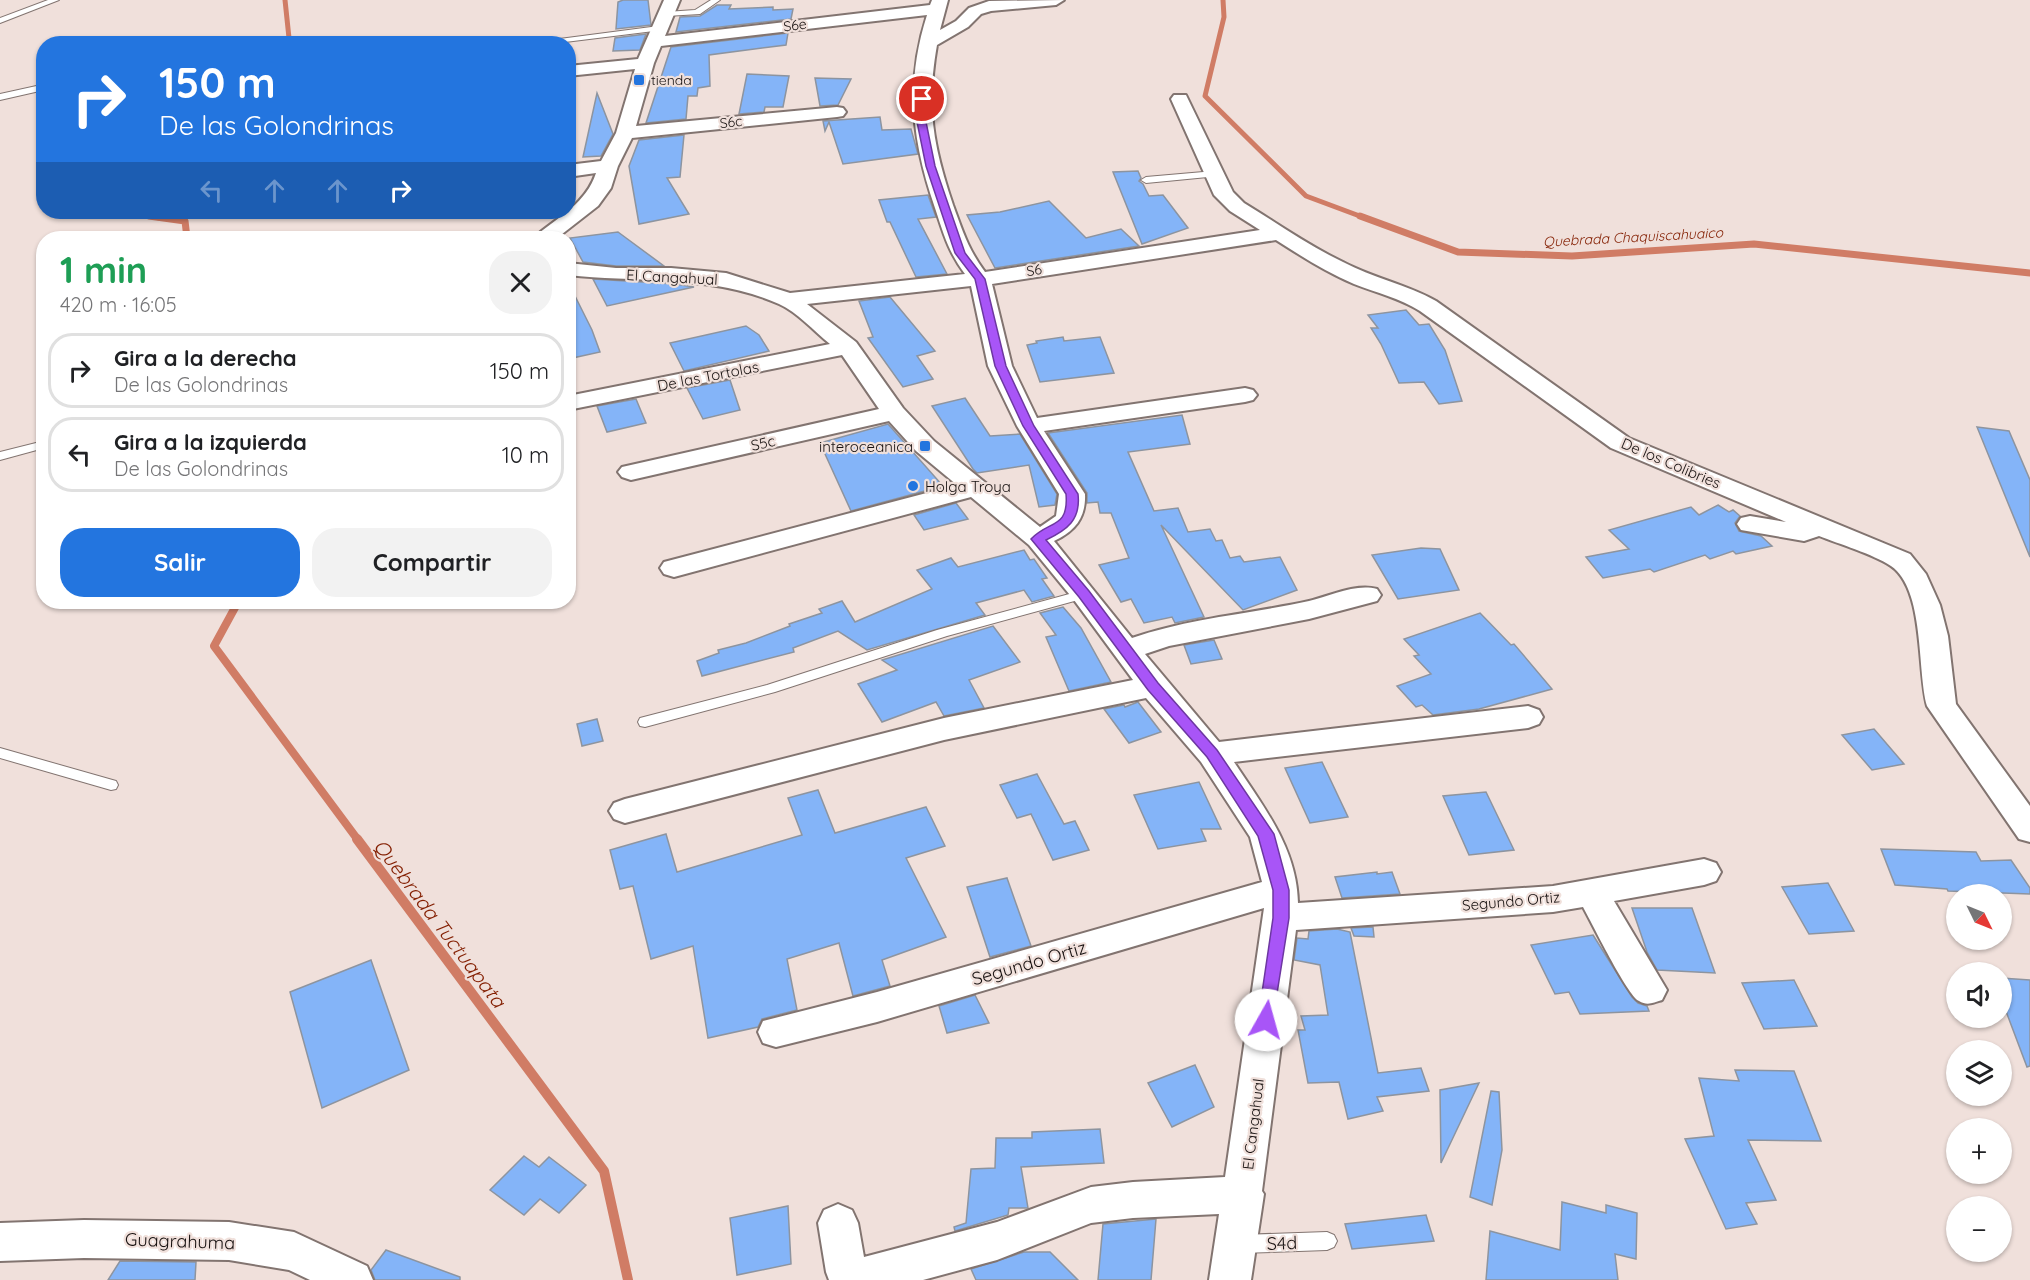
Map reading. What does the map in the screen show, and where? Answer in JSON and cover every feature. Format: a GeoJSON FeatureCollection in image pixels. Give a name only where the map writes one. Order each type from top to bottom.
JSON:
{"type":"FeatureCollection","features":[{"type":"Feature","properties":{"kind":"street"},"geometry":{"type":"LineString","coordinates":[[929,43],[963,24],[975,11],[989,6],[1056,0]]}},
{"type":"Feature","properties":{"kind":"street","name":"S6e"},"geometry":{"type":"LineString","coordinates":[[663,21],[938,5]]}},
{"type":"Feature","properties":{"kind":"street"},"geometry":{"type":"LineString","coordinates":[[938,5],[923,77],[922,122],[930,166],[960,253],[980,279],[1000,366],[1029,426],[1072,494],[1073,506],[1070,518],[1059,528],[1038,539]]}},
{"type":"Feature","properties":{"kind":"street"},"geometry":{"type":"LineString","coordinates":[[576,214],[591,202],[601,188],[608,166],[625,133],[645,63],[663,21]]}},
{"type":"Feature","properties":{"kind":"street"},"geometry":{"type":"LineString","coordinates":[[576,70],[645,63]]}},
{"type":"Feature","properties":{"kind":"street","name":"De los Colibries"},"geometry":{"type":"LineString","coordinates":[[1180,99],[1224,195],[1237,207],[1333,266],[1363,280],[1409,295],[1428,306],[1620,443],[1900,560],[1909,566],[1916,577],[1934,636],[1937,689],[1942,706],[2030,830]]}},
{"type":"Feature","properties":{"kind":"street","name":"S6c"},"geometry":{"type":"LineString","coordinates":[[625,133],[837,112]]}},
{"type":"Feature","properties":{"kind":"street"},"geometry":{"type":"LineString","coordinates":[[576,170],[608,166]]}},
{"type":"Feature","properties":{"kind":"street"},"geometry":{"type":"LineString","coordinates":[[554,231],[569,219]]}},
{"type":"Feature","properties":{"kind":"street","name":"S6"},"geometry":{"type":"LineString","coordinates":[[788,300],[980,279],[1279,233]]}},
{"type":"Feature","properties":{"kind":"street","name":"El Cangahual"},"geometry":{"type":"LineString","coordinates":[[576,270],[726,279],[788,300],[848,347],[894,413],[925,446],[1038,539],[1084,594],[1153,686],[1212,754],[1266,834],[1281,904],[1244,1194],[1230,1280]]}},
{"type":"Feature","properties":{"kind":"street"},"geometry":{"type":"LineString","coordinates":[[576,284],[616,274]]}},
{"type":"Feature","properties":{"kind":"street","name":"De las Tortolas"},"geometry":{"type":"LineString","coordinates":[[576,401],[848,347]]}},
{"type":"Feature","properties":{"kind":"street"},"geometry":{"type":"LineString","coordinates":[[1029,426],[1245,395]]}},
{"type":"Feature","properties":{"kind":"street","name":"S5c"},"geometry":{"type":"LineString","coordinates":[[631,472],[894,413]]}},
{"type":"Feature","properties":{"kind":"street"},"geometry":{"type":"LineString","coordinates":[[674,568],[976,488]]}},
{"type":"Feature","properties":{"kind":"street"},"geometry":{"type":"LineString","coordinates":[[1750,524],[1804,533],[1821,527]]}},
{"type":"Feature","properties":{"kind":"street"},"geometry":{"type":"LineString","coordinates":[[1125,651],[1164,637],[1309,610],[1367,595]]}},
{"type":"Feature","properties":{"kind":"street"},"geometry":{"type":"LineString","coordinates":[[625,811],[944,729],[1153,686]]}},
{"type":"Feature","properties":{"kind":"street"},"geometry":{"type":"LineString","coordinates":[[1212,754],[1528,717]]}},
{"type":"Feature","properties":{"kind":"street","name":"Segundo Ortiz"},"geometry":{"type":"LineString","coordinates":[[776,1032],[1281,904],[1553,899],[1704,872]]}},
{"type":"Feature","properties":{"kind":"street"},"geometry":{"type":"LineString","coordinates":[[1592,892],[1625,953],[1649,990]]}},
{"type":"Feature","properties":{"kind":"street"},"geometry":{"type":"LineString","coordinates":[[838,1223],[846,1272],[858,1278],[997,1241],[1091,1205],[1133,1200],[1244,1194]]}},
{"type":"Feature","properties":{"kind":"street","name":"Guagrahuma"},"geometry":{"type":"LineString","coordinates":[[0,1242],[84,1239],[229,1241],[294,1251],[352,1280]]}},
{"type":"Feature","properties":{"kind":"lane"},"geometry":{"type":"LineString","coordinates":[[0,21],[55,0]]}},
{"type":"Feature","properties":{"kind":"lane"},"geometry":{"type":"LineString","coordinates":[[573,36],[663,21],[697,12],[716,0]]}},
{"type":"Feature","properties":{"kind":"lane"},"geometry":{"type":"LineString","coordinates":[[0,97],[36,89]]}},
{"type":"Feature","properties":{"kind":"lane"},"geometry":{"type":"LineString","coordinates":[[1146,180],[1215,174]]}},
{"type":"Feature","properties":{"kind":"lane"},"geometry":{"type":"LineString","coordinates":[[0,456],[36,446]]}},
{"type":"Feature","properties":{"kind":"lane"},"geometry":{"type":"LineString","coordinates":[[645,722],[770,689],[942,633],[1084,594]]}},
{"type":"Feature","properties":{"kind":"lane"},"geometry":{"type":"LineString","coordinates":[[0,753],[111,785]]}},
{"type":"Feature","properties":{"kind":"lane","name":"S4d"},"geometry":{"type":"LineString","coordinates":[[1236,1244],[1327,1241]]}},
{"type":"Feature","properties":{"kind":"building"},"geometry":{"type":"Polygon","coordinates":[[[648,0],[651,25],[616,29],[618,2],[648,0]]]}},
{"type":"Feature","properties":{"kind":"building"},"geometry":{"type":"Polygon","coordinates":[[[717,5],[731,5],[729,9],[773,7],[773,10],[793,9],[791,19],[676,32],[680,17],[700,16],[717,5]]]}},
{"type":"Feature","properties":{"kind":"building"},"geometry":{"type":"Polygon","coordinates":[[[788,33],[786,45],[709,55],[710,86],[698,88],[697,96],[688,96],[686,119],[646,123],[671,47],[788,33]]]}},
{"type":"Feature","properties":{"kind":"building"},"geometry":{"type":"Polygon","coordinates":[[[646,34],[640,50],[613,51],[615,38],[646,34]]]}},
{"type":"Feature","properties":{"kind":"building"},"geometry":{"type":"Polygon","coordinates":[[[747,74],[789,76],[783,107],[765,107],[764,112],[739,114],[747,74]]]}},
{"type":"Feature","properties":{"kind":"building"},"geometry":{"type":"Polygon","coordinates":[[[815,78],[851,79],[838,105],[820,106],[815,78]]]}},
{"type":"Feature","properties":{"kind":"building"},"geometry":{"type":"Polygon","coordinates":[[[597,93],[613,134],[601,156],[583,157],[597,93]]]}},
{"type":"Feature","properties":{"kind":"building"},"geometry":{"type":"Polygon","coordinates":[[[880,117],[882,130],[911,129],[918,154],[843,164],[829,122],[825,131],[823,121],[880,117]]]}},
{"type":"Feature","properties":{"kind":"building"},"geometry":{"type":"Polygon","coordinates":[[[684,135],[680,177],[667,178],[689,214],[639,224],[629,166],[639,140],[684,135]]]}},
{"type":"Feature","properties":{"kind":"building"},"geometry":{"type":"Polygon","coordinates":[[[1138,171],[1141,178],[1139,181],[1149,196],[1163,195],[1188,228],[1142,244],[1113,172],[1138,171]]]}},
{"type":"Feature","properties":{"kind":"building"},"geometry":{"type":"Polygon","coordinates":[[[928,195],[936,217],[918,219],[947,274],[916,277],[890,222],[887,222],[879,200],[928,195]]]}},
{"type":"Feature","properties":{"kind":"building"},"geometry":{"type":"Polygon","coordinates":[[[1049,201],[1086,238],[1121,229],[1139,246],[995,268],[967,215],[1000,212],[1049,201]]]}},
{"type":"Feature","properties":{"kind":"building"},"geometry":{"type":"Polygon","coordinates":[[[618,232],[664,266],[616,266],[583,262],[576,249],[576,237],[618,232]]]}},
{"type":"Feature","properties":{"kind":"building"},"geometry":{"type":"Polygon","coordinates":[[[593,279],[675,284],[694,287],[607,306],[593,279]]]}},
{"type":"Feature","properties":{"kind":"building"},"geometry":{"type":"Polygon","coordinates":[[[890,297],[935,351],[917,356],[933,379],[903,387],[868,338],[873,337],[859,301],[890,297]]]}},
{"type":"Feature","properties":{"kind":"building"},"geometry":{"type":"Polygon","coordinates":[[[576,298],[592,330],[600,352],[576,357],[576,298]]]}},
{"type":"Feature","properties":{"kind":"building"},"geometry":{"type":"Polygon","coordinates":[[[1406,310],[1419,325],[1429,324],[1445,350],[1462,401],[1439,404],[1424,382],[1399,383],[1371,328],[1378,328],[1368,315],[1406,310]]]}},
{"type":"Feature","properties":{"kind":"building"},"geometry":{"type":"Polygon","coordinates":[[[746,326],[759,335],[769,351],[684,371],[670,343],[746,326]]]}},
{"type":"Feature","properties":{"kind":"building"},"geometry":{"type":"Polygon","coordinates":[[[1063,337],[1064,341],[1100,337],[1114,373],[1040,382],[1027,345],[1037,343],[1036,341],[1063,337]]]}},
{"type":"Feature","properties":{"kind":"building"},"geometry":{"type":"Polygon","coordinates":[[[730,380],[740,410],[703,419],[687,388],[730,380]]]}},
{"type":"Feature","properties":{"kind":"building"},"geometry":{"type":"Polygon","coordinates":[[[965,398],[990,436],[1020,434],[1057,494],[1055,505],[1039,507],[1029,465],[977,473],[973,469],[932,406],[965,398]]]}},
{"type":"Feature","properties":{"kind":"building"},"geometry":{"type":"Polygon","coordinates":[[[636,399],[646,423],[607,432],[597,406],[636,399]]]}},
{"type":"Feature","properties":{"kind":"building"},"geometry":{"type":"Polygon","coordinates":[[[1182,415],[1190,444],[1128,452],[1154,511],[1178,508],[1188,532],[1210,529],[1216,541],[1222,540],[1230,558],[1240,556],[1244,562],[1280,557],[1297,590],[1243,610],[1161,525],[1204,617],[1175,623],[1172,617],[1144,623],[1131,599],[1121,602],[1099,565],[1129,558],[1111,513],[1100,513],[1098,502],[1087,503],[1087,493],[1048,433],[1182,415]]]}},
{"type":"Feature","properties":{"kind":"building"},"geometry":{"type":"Polygon","coordinates":[[[888,424],[943,486],[851,511],[820,443],[888,424]]]}},
{"type":"Feature","properties":{"kind":"building"},"geometry":{"type":"Polygon","coordinates":[[[1977,427],[2009,431],[2030,480],[2030,557],[1977,427]]]}},
{"type":"Feature","properties":{"kind":"building"},"geometry":{"type":"Polygon","coordinates":[[[956,503],[968,519],[924,530],[914,515],[956,503]]]}},
{"type":"Feature","properties":{"kind":"building"},"geometry":{"type":"Polygon","coordinates":[[[1718,505],[1729,512],[1733,510],[1740,516],[1735,523],[1739,531],[1761,536],[1772,546],[1736,554],[1733,551],[1710,559],[1705,555],[1654,572],[1650,569],[1603,578],[1586,557],[1629,549],[1609,530],[1691,507],[1699,515],[1718,505]]]}},
{"type":"Feature","properties":{"kind":"building"},"geometry":{"type":"Polygon","coordinates":[[[1421,548],[1440,549],[1459,590],[1398,599],[1372,555],[1421,548]]]}},
{"type":"Feature","properties":{"kind":"building"},"geometry":{"type":"Polygon","coordinates":[[[1024,550],[1030,560],[1034,559],[1047,578],[1042,579],[1054,596],[1032,602],[1024,590],[976,603],[985,615],[867,650],[838,631],[793,648],[794,652],[702,676],[697,661],[719,653],[718,650],[746,643],[790,626],[789,624],[822,613],[819,609],[842,601],[855,622],[932,589],[917,570],[951,558],[958,567],[1024,550]]]}},
{"type":"Feature","properties":{"kind":"building"},"geometry":{"type":"Polygon","coordinates":[[[1063,607],[1081,628],[1111,682],[1069,691],[1046,637],[1056,635],[1040,613],[1063,607]]]}},
{"type":"Feature","properties":{"kind":"building"},"geometry":{"type":"Polygon","coordinates":[[[1480,613],[1511,645],[1514,644],[1552,689],[1479,709],[1433,715],[1422,705],[1416,707],[1397,686],[1431,674],[1414,656],[1419,655],[1404,639],[1480,613]]]}},
{"type":"Feature","properties":{"kind":"building"},"geometry":{"type":"Polygon","coordinates":[[[993,626],[1020,662],[969,680],[984,708],[944,716],[936,702],[882,722],[858,684],[897,670],[882,660],[993,626]]]}},
{"type":"Feature","properties":{"kind":"building"},"geometry":{"type":"Polygon","coordinates":[[[1214,640],[1222,659],[1191,664],[1184,645],[1214,640]]]}},
{"type":"Feature","properties":{"kind":"building"},"geometry":{"type":"Polygon","coordinates":[[[1138,702],[1161,732],[1129,743],[1104,709],[1124,705],[1125,707],[1138,702]]]}},
{"type":"Feature","properties":{"kind":"building"},"geometry":{"type":"Polygon","coordinates":[[[597,719],[603,741],[582,746],[577,724],[597,719]]]}},
{"type":"Feature","properties":{"kind":"building"},"geometry":{"type":"Polygon","coordinates":[[[1874,729],[1904,764],[1872,770],[1842,735],[1874,729]]]}},
{"type":"Feature","properties":{"kind":"building"},"geometry":{"type":"Polygon","coordinates":[[[1322,762],[1348,817],[1310,823],[1285,768],[1322,762]]]}},
{"type":"Feature","properties":{"kind":"building"},"geometry":{"type":"Polygon","coordinates":[[[1037,774],[1064,824],[1075,821],[1089,850],[1053,860],[1031,814],[1017,818],[1000,785],[1037,774]]]}},
{"type":"Feature","properties":{"kind":"building"},"geometry":{"type":"Polygon","coordinates":[[[1199,782],[1221,829],[1201,829],[1206,841],[1158,849],[1134,795],[1199,782]]]}},
{"type":"Feature","properties":{"kind":"building"},"geometry":{"type":"Polygon","coordinates":[[[818,790],[835,833],[926,807],[945,846],[906,858],[946,937],[882,960],[890,986],[853,996],[839,943],[787,959],[797,1010],[762,1019],[758,1027],[708,1038],[693,946],[651,959],[633,886],[620,889],[610,850],[666,834],[677,872],[802,835],[788,798],[818,790]]]}},
{"type":"Feature","properties":{"kind":"building"},"geometry":{"type":"Polygon","coordinates":[[[1486,792],[1514,850],[1469,855],[1443,796],[1486,792]]]}},
{"type":"Feature","properties":{"kind":"building"},"geometry":{"type":"Polygon","coordinates":[[[1881,849],[1976,852],[1981,861],[2011,860],[2030,888],[2030,894],[2012,893],[2012,884],[1946,884],[1946,889],[1895,885],[1881,849]]]}},
{"type":"Feature","properties":{"kind":"building"},"geometry":{"type":"Polygon","coordinates":[[[1377,872],[1377,874],[1392,872],[1400,894],[1342,898],[1335,877],[1377,872]]]}},
{"type":"Feature","properties":{"kind":"building"},"geometry":{"type":"Polygon","coordinates":[[[1007,878],[1031,946],[990,957],[967,887],[1007,878]]]}},
{"type":"Feature","properties":{"kind":"building"},"geometry":{"type":"Polygon","coordinates":[[[1828,883],[1854,931],[1809,934],[1782,887],[1828,883]]]}},
{"type":"Feature","properties":{"kind":"building"},"geometry":{"type":"Polygon","coordinates":[[[1632,908],[1692,908],[1715,973],[1657,970],[1647,952],[1632,908]]]}},
{"type":"Feature","properties":{"kind":"building"},"geometry":{"type":"Polygon","coordinates":[[[1373,927],[1374,937],[1354,936],[1351,928],[1373,927]]]}},
{"type":"Feature","properties":{"kind":"building"},"geometry":{"type":"Polygon","coordinates":[[[1337,929],[1350,932],[1378,1073],[1421,1068],[1429,1091],[1377,1097],[1383,1111],[1348,1119],[1339,1082],[1308,1083],[1298,1030],[1305,1030],[1301,1016],[1328,1015],[1320,965],[1294,960],[1297,938],[1308,939],[1309,931],[1337,929]]]}},
{"type":"Feature","properties":{"kind":"building"},"geometry":{"type":"Polygon","coordinates":[[[1593,935],[1632,997],[1638,1003],[1647,1006],[1649,1011],[1580,1014],[1569,992],[1555,994],[1531,945],[1593,935]]]}},
{"type":"Feature","properties":{"kind":"building"},"geometry":{"type":"Polygon","coordinates":[[[371,960],[409,1070],[322,1108],[290,992],[371,960]]]}},
{"type":"Feature","properties":{"kind":"building"},"geometry":{"type":"Polygon","coordinates":[[[2012,979],[2030,980],[2030,1066],[2027,1067],[2012,1027],[2012,979]]]}},
{"type":"Feature","properties":{"kind":"building"},"geometry":{"type":"Polygon","coordinates":[[[1794,980],[1817,1026],[1764,1029],[1742,983],[1794,980]]]}},
{"type":"Feature","properties":{"kind":"building"},"geometry":{"type":"Polygon","coordinates":[[[975,995],[989,1023],[947,1033],[939,1006],[975,995]]]}},
{"type":"Feature","properties":{"kind":"building"},"geometry":{"type":"Polygon","coordinates":[[[1195,1065],[1214,1107],[1172,1127],[1148,1083],[1195,1065]]]}},
{"type":"Feature","properties":{"kind":"building"},"geometry":{"type":"Polygon","coordinates":[[[1735,1070],[1794,1071],[1821,1141],[1748,1140],[1776,1200],[1746,1203],[1757,1224],[1726,1229],[1685,1139],[1714,1136],[1699,1078],[1739,1081],[1735,1070]]]}},
{"type":"Feature","properties":{"kind":"building"},"geometry":{"type":"Polygon","coordinates":[[[1479,1083],[1441,1163],[1440,1090],[1479,1083]]]}},
{"type":"Feature","properties":{"kind":"building"},"geometry":{"type":"Polygon","coordinates":[[[1491,1091],[1499,1092],[1502,1150],[1492,1205],[1470,1197],[1491,1091]]]}},
{"type":"Feature","properties":{"kind":"building"},"geometry":{"type":"Polygon","coordinates":[[[1100,1129],[1104,1163],[1021,1167],[1028,1208],[1009,1208],[1008,1215],[955,1231],[954,1227],[966,1223],[971,1169],[995,1168],[996,1138],[1032,1138],[1032,1132],[1100,1129]]]}},
{"type":"Feature","properties":{"kind":"building"},"geometry":{"type":"Polygon","coordinates":[[[524,1156],[539,1167],[549,1157],[586,1185],[559,1213],[540,1199],[524,1215],[490,1190],[524,1156]]]}},
{"type":"Feature","properties":{"kind":"building"},"geometry":{"type":"Polygon","coordinates":[[[1562,1202],[1606,1213],[1606,1205],[1637,1213],[1636,1259],[1615,1254],[1618,1280],[1486,1280],[1490,1231],[1560,1250],[1562,1202]]]}},
{"type":"Feature","properties":{"kind":"building"},"geometry":{"type":"Polygon","coordinates":[[[788,1206],[791,1264],[737,1275],[730,1218],[788,1206]]]}},
{"type":"Feature","properties":{"kind":"building"},"geometry":{"type":"Polygon","coordinates":[[[1426,1215],[1434,1241],[1352,1249],[1345,1224],[1426,1215]]]}},
{"type":"Feature","properties":{"kind":"building"},"geometry":{"type":"Polygon","coordinates":[[[1156,1219],[1151,1280],[1098,1280],[1103,1224],[1156,1219]]]}},
{"type":"Feature","properties":{"kind":"building"},"geometry":{"type":"Polygon","coordinates":[[[386,1250],[460,1277],[460,1280],[375,1280],[371,1270],[386,1250]]]}},
{"type":"Feature","properties":{"kind":"building"},"geometry":{"type":"Polygon","coordinates":[[[1024,1252],[1050,1252],[1078,1280],[976,1280],[971,1269],[1024,1252]]]}},
{"type":"Feature","properties":{"kind":"building"},"geometry":{"type":"Polygon","coordinates":[[[120,1261],[196,1262],[195,1280],[108,1280],[120,1261]]]}},
{"type":"Feature","properties":{"kind":"waterway","name":"Quebrada Tuctuapata"},"geometry":{"type":"LineString","coordinates":[[285,0],[289,36]]}},
{"type":"Feature","properties":{"kind":"waterway","name":"Quebrada Chaquiscahuaico"},"geometry":{"type":"LineString","coordinates":[[1223,0],[1224,17],[1205,96],[1306,196],[1365,218]]}},
{"type":"Feature","properties":{"kind":"waterway","name":"Quebrada Chaquiscahuaico"},"geometry":{"type":"LineString","coordinates":[[1360,216],[1458,252],[1572,256],[1754,244],[2030,273]]}},
{"type":"Feature","properties":{"kind":"waterway","name":"Quebrada Tuctuapata"},"geometry":{"type":"LineString","coordinates":[[171,219],[185,221],[186,231]]}},
{"type":"Feature","properties":{"kind":"waterway","name":"Quebrada Tuctuapata"},"geometry":{"type":"LineString","coordinates":[[234,609],[214,646],[358,840]]}},
{"type":"Feature","properties":{"kind":"waterway","name":"Quebrada Tuctuapata"},"geometry":{"type":"LineString","coordinates":[[357,839],[604,1171],[628,1280]]}},
{"type":"Feature","properties":{"kind":"place","name":"tienda"},"geometry":{"type":"Point","coordinates":[639,80]}},
{"type":"Feature","properties":{"kind":"place","name":"interoceanica"},"geometry":{"type":"Point","coordinates":[925,446]}},
{"type":"Feature","properties":{"kind":"place","name":"Holga Troya"},"geometry":{"type":"Point","coordinates":[913,486]}},
{"type":"Feature","properties":{"kind":"route"},"geometry":{"type":"LineString","coordinates":[[922,99],[922,122],[930,166],[960,253],[980,279],[1000,366],[1029,426],[1072,494],[1073,506],[1070,518],[1059,528],[1038,539],[1084,594],[1153,686],[1212,754],[1266,834],[1281,890],[1281,918],[1266,1020]]}}]}
